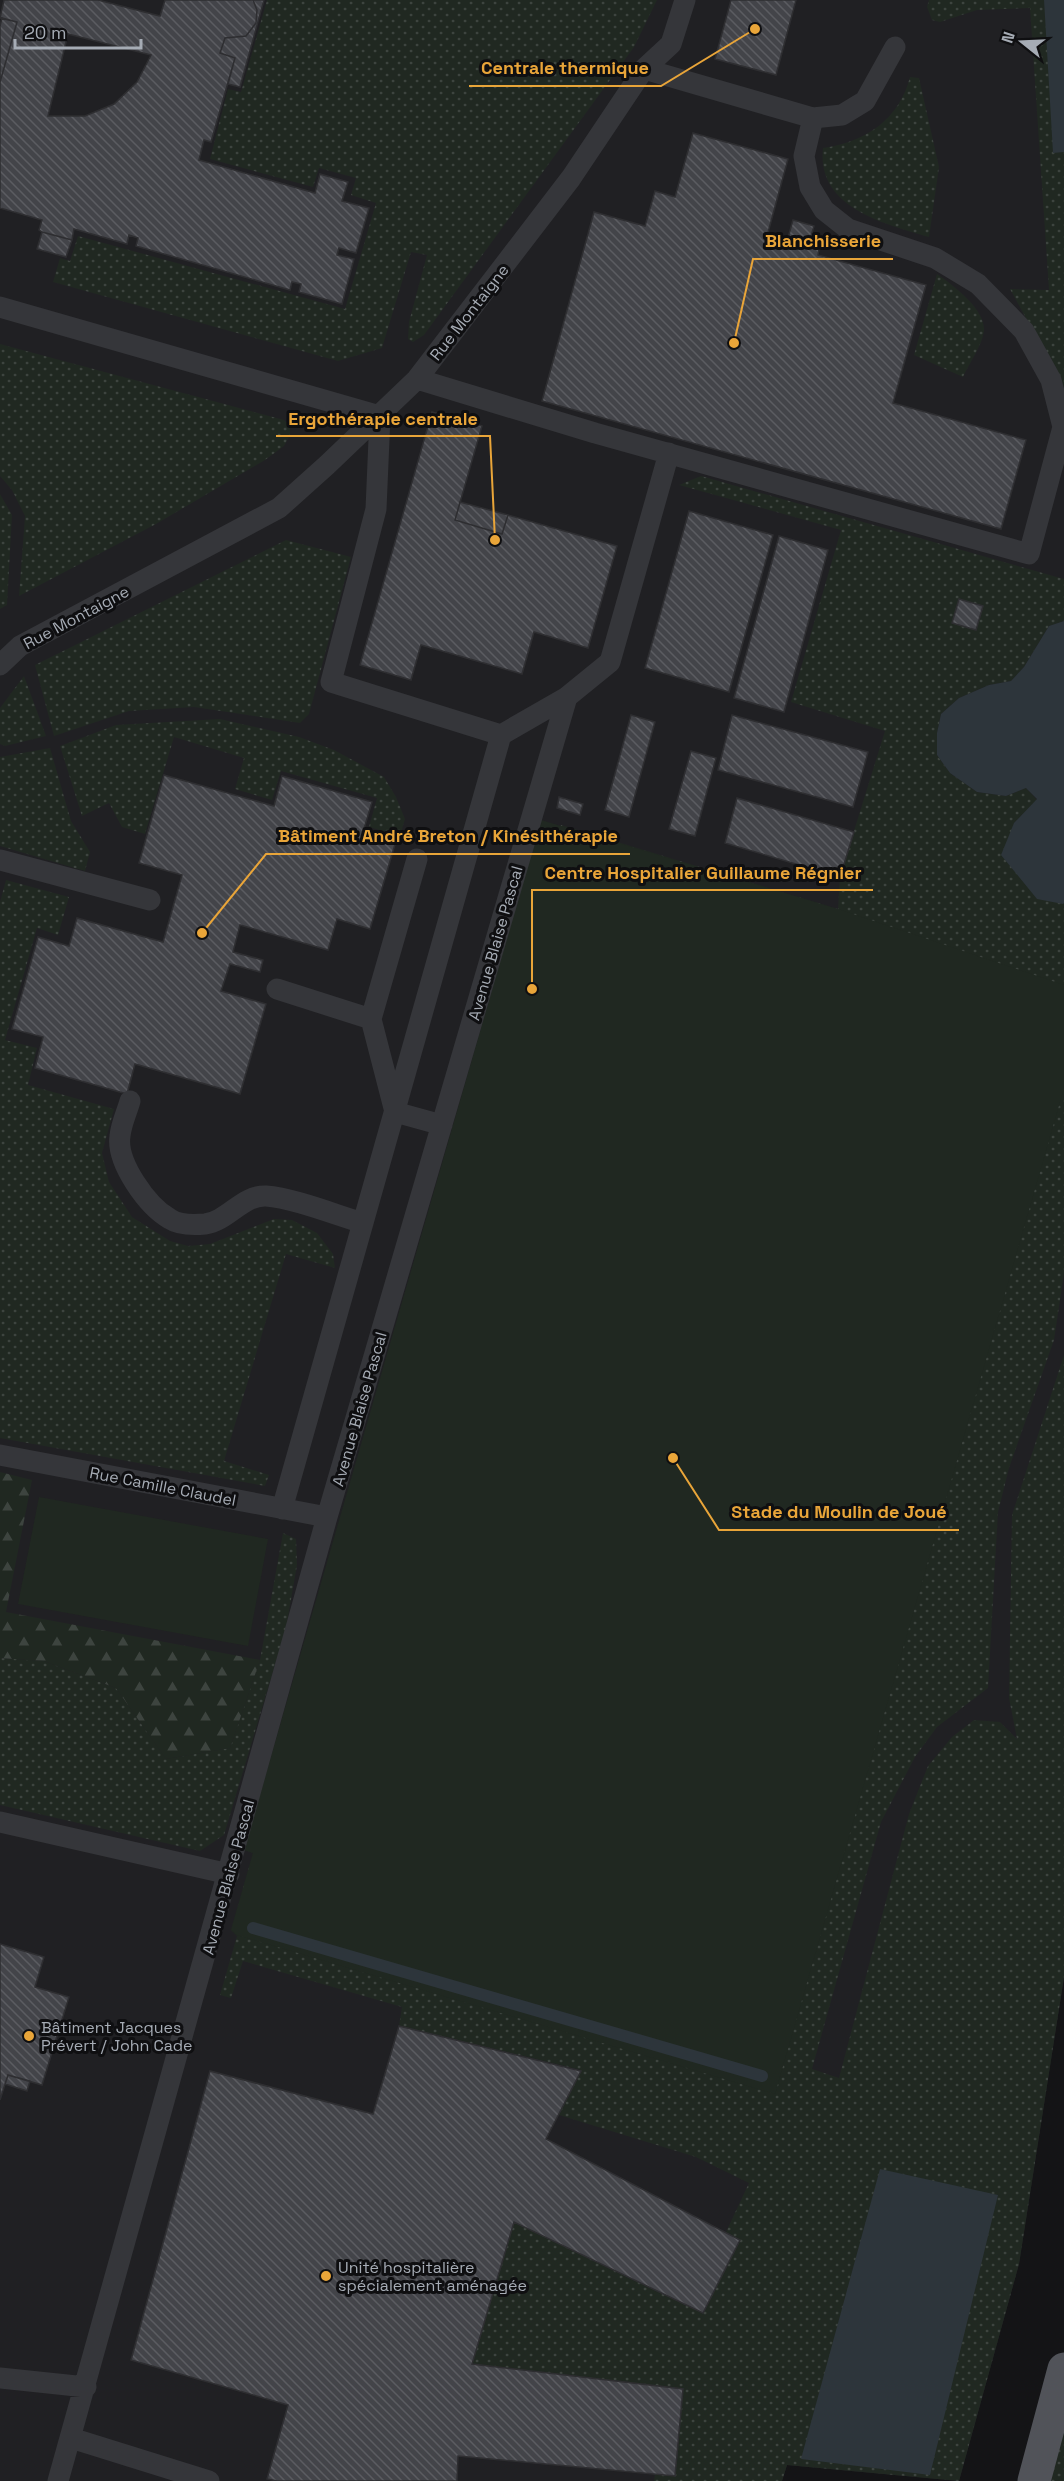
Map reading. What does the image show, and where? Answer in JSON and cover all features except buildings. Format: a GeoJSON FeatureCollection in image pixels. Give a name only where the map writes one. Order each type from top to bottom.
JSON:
{"type":"FeatureCollection","features":[{"type":"Feature","properties":{"kind":"main road"},"geometry":{"type":"LineString","coordinates":[[1034,2481],[1064,2369]]}},
{"type":"Feature","properties":{"kind":"lane","name":"Rue Montaigne"},"geometry":{"type":"LineString","coordinates":[[0,665],[20,646],[279,508],[380,416],[417,379],[571,178],[644,69],[671,44],[685,0]]}},
{"type":"Feature","properties":{"kind":"lane"},"geometry":{"type":"LineString","coordinates":[[644,69],[813,118],[842,115],[865,101],[895,47]]}},
{"type":"Feature","properties":{"kind":"lane"},"geometry":{"type":"LineString","coordinates":[[417,379],[669,453],[1029,554],[1062,427],[1051,380],[1024,331],[978,284],[935,258],[848,230],[824,210],[810,187],[804,156],[813,118]]}},
{"type":"Feature","properties":{"kind":"lane"},"geometry":{"type":"LineString","coordinates":[[0,307],[380,416],[376,509],[331,682],[501,735]]}},
{"type":"Feature","properties":{"kind":"lane"},"geometry":{"type":"LineString","coordinates":[[282,1509],[501,735],[567,697],[610,662],[669,453]]}},
{"type":"Feature","properties":{"kind":"lane","name":"Avenue Blaise Pascal"},"geometry":{"type":"LineString","coordinates":[[58,2481],[327,1517],[567,697]]}},
{"type":"Feature","properties":{"kind":"lane"},"geometry":{"type":"LineString","coordinates":[[395,1112],[371,1019],[417,859]]}},
{"type":"Feature","properties":{"kind":"lane"},"geometry":{"type":"LineString","coordinates":[[0,860],[150,900]]}},
{"type":"Feature","properties":{"kind":"lane"},"geometry":{"type":"LineString","coordinates":[[277,989],[371,1019]]}},
{"type":"Feature","properties":{"kind":"lane"},"geometry":{"type":"LineString","coordinates":[[130,1101],[119,1137],[125,1162],[133,1181],[154,1207],[170,1220],[184,1224],[206,1224],[222,1218],[245,1201],[265,1196],[363,1223]]}},
{"type":"Feature","properties":{"kind":"lane"},"geometry":{"type":"LineString","coordinates":[[395,1112],[442,1125]]}},
{"type":"Feature","properties":{"kind":"lane","name":"Rue Camille Claudel"},"geometry":{"type":"LineString","coordinates":[[0,1455],[327,1517]]}},
{"type":"Feature","properties":{"kind":"lane"},"geometry":{"type":"LineString","coordinates":[[0,1822],[229,1874]]}},
{"type":"Feature","properties":{"kind":"lane"},"geometry":{"type":"LineString","coordinates":[[0,2378],[86,2387]]}},
{"type":"Feature","properties":{"kind":"lane"},"geometry":{"type":"LineString","coordinates":[[71,2438],[209,2481]]}},
{"type":"Feature","properties":{"kind":"shaded area"},"geometry":{"type":"Polygon","coordinates":[[[0,0],[1064,0],[1064,1977],[1019,2264],[959,2481],[787,2465],[782,2481],[0,2481],[0,0]]]}},
{"type":"Feature","properties":{"kind":"shaded area"},"geometry":{"type":"Polygon","coordinates":[[[1044,0],[1064,0],[1064,152],[1053,153],[1044,0]]]}},
{"type":"Feature","properties":{"kind":"shaded area"},"geometry":{"type":"Polygon","coordinates":[[[1064,621],[1063,904],[1037,899],[1001,855],[1014,823],[1037,799],[1026,788],[1006,796],[977,792],[950,773],[937,755],[937,733],[941,714],[959,698],[989,685],[1011,681],[1024,667],[1049,626],[1064,621]]]}},
{"type":"Feature","properties":{"kind":"shaded area"},"geometry":{"type":"Polygon","coordinates":[[[880,2169],[998,2195],[930,2475],[801,2459],[880,2169]]]}},
{"type":"Feature","properties":{"kind":"green space"},"geometry":{"type":"Polygon","coordinates":[[[267,0],[657,0],[634,47],[424,335],[413,342],[408,339],[409,322],[427,255],[411,252],[382,348],[338,361],[53,282],[60,258],[70,261],[78,236],[345,309],[376,203],[351,195],[356,178],[319,168],[313,187],[210,159],[228,89],[241,92],[267,0]]]}},
{"type":"Feature","properties":{"kind":"green space"},"geometry":{"type":"Polygon","coordinates":[[[929,0],[1064,0],[1064,387],[1010,289],[1049,290],[1030,8],[977,10],[940,22],[932,20],[927,7],[929,0]]]}},
{"type":"Feature","properties":{"kind":"green space"},"geometry":{"type":"Polygon","coordinates":[[[910,77],[919,78],[939,167],[929,237],[893,226],[857,210],[842,199],[831,185],[824,169],[823,148],[853,140],[878,126],[898,105],[910,77]]]}},
{"type":"Feature","properties":{"kind":"green space"},"geometry":{"type":"Polygon","coordinates":[[[937,274],[967,298],[983,322],[984,330],[981,341],[963,377],[914,355],[937,274]]]}},
{"type":"Feature","properties":{"kind":"green space"},"geometry":{"type":"Polygon","coordinates":[[[0,344],[284,420],[290,426],[290,435],[284,446],[265,460],[156,524],[19,596],[25,516],[12,490],[0,476],[0,344]]]}},
{"type":"Feature","properties":{"kind":"green space"},"geometry":{"type":"Polygon","coordinates":[[[701,476],[1064,579],[1064,621],[1049,626],[1024,667],[1011,681],[989,685],[959,698],[941,714],[937,733],[937,755],[950,773],[977,792],[1006,796],[1026,788],[1037,800],[1014,823],[1064,903],[1064,1273],[1054,1340],[1009,1468],[998,1512],[988,1688],[937,1727],[915,1757],[881,1822],[812,2069],[839,2078],[909,1814],[928,1766],[952,1737],[974,1720],[1000,1722],[1017,1739],[1009,1698],[1012,1515],[1064,1355],[1064,1977],[1019,2264],[959,2481],[787,2465],[782,2481],[654,2481],[655,2474],[675,2476],[682,2389],[472,2364],[514,2222],[703,2313],[740,2240],[726,2232],[749,2183],[696,2157],[559,2115],[581,2070],[399,2026],[402,2007],[243,1961],[231,1998],[220,1995],[237,1936],[231,1930],[253,1853],[244,1850],[561,825],[838,909],[840,876],[885,731],[791,702],[841,530],[679,485],[701,476]],[[960,599],[953,622],[983,606],[960,599]]]}},
{"type":"Feature","properties":{"kind":"green space"},"geometry":{"type":"Polygon","coordinates":[[[0,494],[12,515],[7,605],[0,609],[0,494]]]}},
{"type":"Feature","properties":{"kind":"green space"},"geometry":{"type":"Polygon","coordinates":[[[286,540],[351,557],[309,714],[300,723],[194,707],[129,711],[54,736],[35,665],[286,540]]]}},
{"type":"Feature","properties":{"kind":"green space"},"geometry":{"type":"Polygon","coordinates":[[[24,676],[46,736],[5,746],[0,744],[0,708],[24,676]]]}},
{"type":"Feature","properties":{"kind":"green space"},"geometry":{"type":"Polygon","coordinates":[[[220,719],[299,737],[334,750],[384,777],[405,819],[400,836],[369,827],[377,798],[281,771],[272,800],[235,789],[244,758],[174,737],[145,834],[122,827],[109,803],[82,816],[60,746],[116,725],[220,719]]]}},
{"type":"Feature","properties":{"kind":"green space"},"geometry":{"type":"Polygon","coordinates":[[[50,748],[71,821],[90,852],[85,871],[0,846],[0,757],[50,748]]]}},
{"type":"Feature","properties":{"kind":"green space"},"geometry":{"type":"Polygon","coordinates":[[[541,820],[838,909],[1064,985],[1064,1088],[775,2094],[237,1935],[231,1930],[253,1853],[244,1850],[541,820]]]}},
{"type":"Feature","properties":{"kind":"green space"},"geometry":{"type":"Polygon","coordinates":[[[6,880],[69,897],[58,935],[37,928],[5,1040],[37,1048],[28,1085],[114,1109],[102,1153],[109,1182],[132,1217],[170,1241],[188,1246],[210,1244],[274,1219],[292,1220],[317,1233],[333,1254],[335,1268],[286,1254],[224,1461],[269,1475],[265,1486],[0,1438],[0,902],[6,880]]]}},
{"type":"Feature","properties":{"kind":"green space"},"geometry":{"type":"Polygon","coordinates":[[[0,1472],[32,1480],[6,1612],[260,1660],[230,1748],[166,1759],[116,1688],[44,1661],[0,1658],[0,1472]]]}},
{"type":"Feature","properties":{"kind":"green space"},"geometry":{"type":"Polygon","coordinates":[[[39,1497],[268,1539],[248,1646],[18,1604],[39,1497]]]}},
{"type":"Feature","properties":{"kind":"green space"},"geometry":{"type":"Polygon","coordinates":[[[283,1533],[296,1539],[297,1565],[286,1628],[224,1835],[200,1851],[0,1805],[0,1658],[44,1661],[116,1688],[166,1759],[230,1748],[260,1660],[283,1533]]]}},
{"type":"Feature","properties":{"kind":"green space"},"geometry":{"type":"Polygon","coordinates":[[[1064,2422],[1064,2481],[1048,2481],[1064,2422]]]}},
{"type":"Feature","properties":{"kind":"waterway"},"geometry":{"type":"LineString","coordinates":[[253,1928],[762,2076]]}},
{"type":"Feature","properties":{"kind":"place","name":"Centrale thermique"},"geometry":{"type":"Point","coordinates":[755,29]}},
{"type":"Feature","properties":{"kind":"place","name":"Blanchisserie"},"geometry":{"type":"Point","coordinates":[734,343]}},
{"type":"Feature","properties":{"kind":"place","name":"Ergothérapie centrale"},"geometry":{"type":"Point","coordinates":[495,540]}},
{"type":"Feature","properties":{"kind":"place","name":"Bâtiment André Breton / Kinésithérapie"},"geometry":{"type":"Point","coordinates":[202,933]}},
{"type":"Feature","properties":{"kind":"place","name":"Centre Hospitalier Guillaume Régnier"},"geometry":{"type":"Point","coordinates":[532,989]}},
{"type":"Feature","properties":{"kind":"place","name":"Stade du Moulin de Joué"},"geometry":{"type":"Point","coordinates":[673,1458]}},
{"type":"Feature","properties":{"kind":"place","name":"Bâtiment Jacques Prévert / John Cade"},"geometry":{"type":"Point","coordinates":[29,2036]}},
{"type":"Feature","properties":{"kind":"place","name":"Unité hospitalière spécialement aménagée"},"geometry":{"type":"Point","coordinates":[326,2276]}}]}
